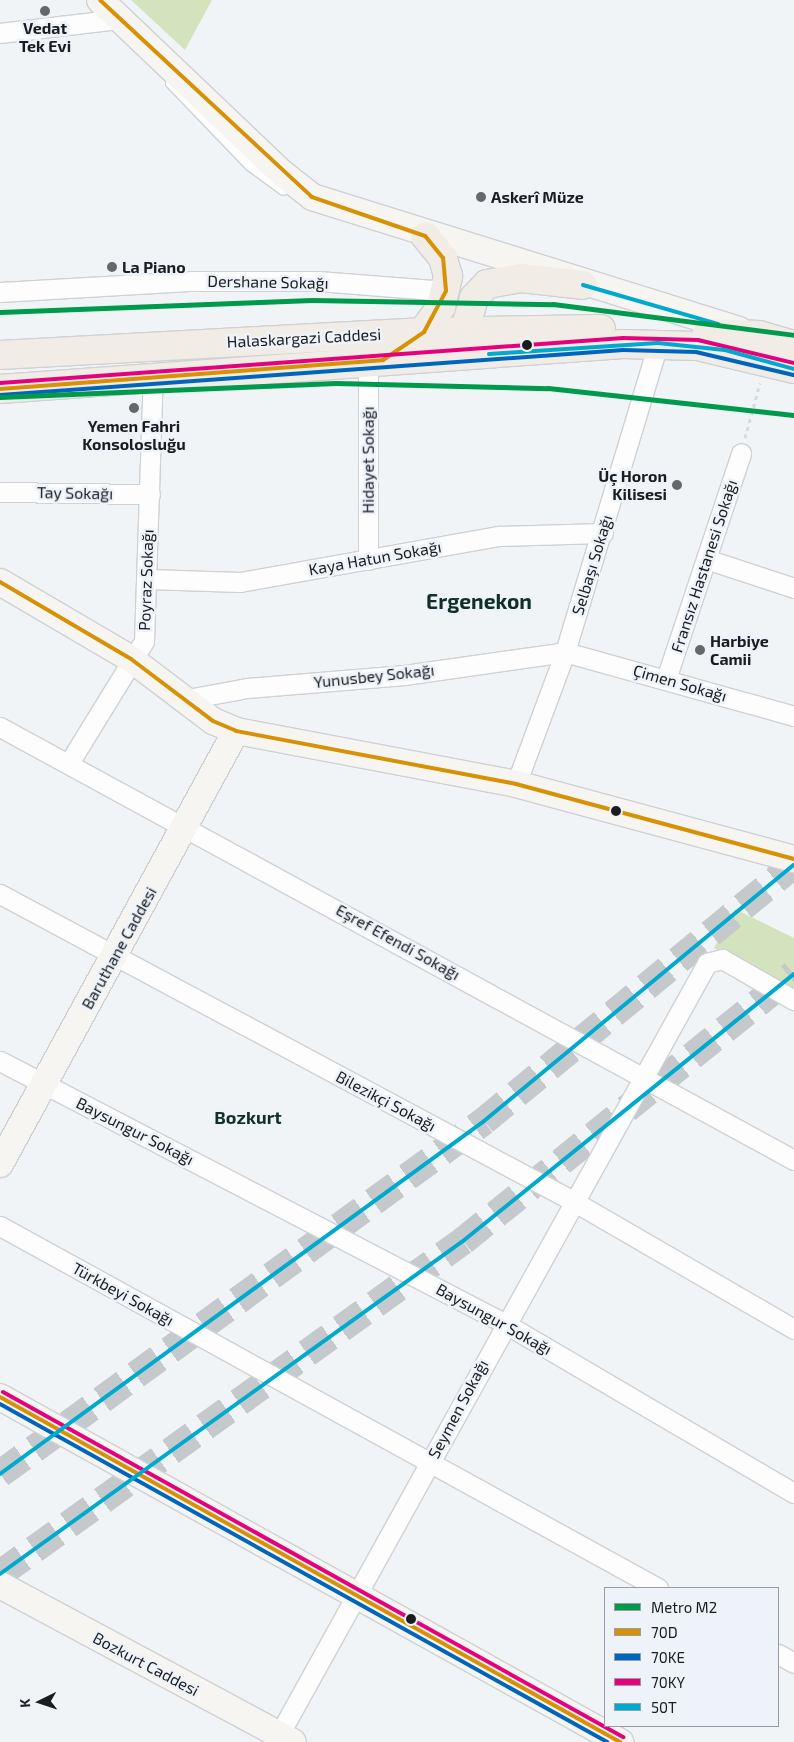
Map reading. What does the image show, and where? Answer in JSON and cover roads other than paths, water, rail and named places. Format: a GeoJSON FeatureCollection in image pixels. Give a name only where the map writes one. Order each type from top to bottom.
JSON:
{"type":"FeatureCollection","features":[{"type":"Feature","properties":{"kind":"main road"},"geometry":{"type":"LineString","coordinates":[[100,0],[283,174],[312,197],[425,236],[583,284],[763,348],[794,369]]}},
{"type":"Feature","properties":{"kind":"main road"},"geometry":{"type":"LineString","coordinates":[[376,360],[424,332],[446,291],[443,258],[425,236]]}},
{"type":"Feature","properties":{"kind":"main road"},"geometry":{"type":"LineString","coordinates":[[489,354],[473,342],[469,311],[487,284],[522,278],[583,284]]}},
{"type":"Feature","properties":{"kind":"main road","name":"Halaskargazi Caddesi"},"geometry":{"type":"LineString","coordinates":[[0,355],[470,330],[589,329],[763,348]]}},
{"type":"Feature","properties":{"kind":"main road","name":"Halaskargazi Caddesi"},"geometry":{"type":"LineString","coordinates":[[0,389],[376,360],[658,343],[763,348]]}},
{"type":"Feature","properties":{"kind":"main road"},"geometry":{"type":"LineString","coordinates":[[763,348],[794,345]]}},
{"type":"Feature","properties":{"kind":"main road"},"geometry":{"type":"LineString","coordinates":[[0,582],[131,659],[182,700],[236,731],[516,784],[794,859]]}},
{"type":"Feature","properties":{"kind":"main road","name":"Baruthane Caddesi"},"geometry":{"type":"LineString","coordinates":[[0,1164],[236,731]]}},
{"type":"Feature","properties":{"kind":"main road"},"geometry":{"type":"LineString","coordinates":[[0,1397],[353,1596],[620,1742]]}},
{"type":"Feature","properties":{"kind":"main road","name":"Bozkurt Caddesi"},"geometry":{"type":"LineString","coordinates":[[0,1585],[282,1740]]}},
{"type":"Feature","properties":{"kind":"street"},"geometry":{"type":"LineString","coordinates":[[0,33],[126,24]]}},
{"type":"Feature","properties":{"kind":"street","name":"Dershane Sokağı"},"geometry":{"type":"LineString","coordinates":[[0,292],[193,281],[318,281],[446,291]]}},
{"type":"Feature","properties":{"kind":"street","name":"Selbaşı Sokağı"},"geometry":{"type":"LineString","coordinates":[[516,784],[565,652],[603,533],[658,343]]}},
{"type":"Feature","properties":{"kind":"street","name":"Hidayet Sokağı"},"geometry":{"type":"LineString","coordinates":[[368,560],[376,360]]}},
{"type":"Feature","properties":{"kind":"street","name":"Poyraz Sokağı"},"geometry":{"type":"LineString","coordinates":[[69,763],[131,659],[144,641],[148,579],[153,376]]}},
{"type":"Feature","properties":{"kind":"street","name":"Fransız Hastanesi Sokağı"},"geometry":{"type":"LineString","coordinates":[[666,679],[741,453]]}},
{"type":"Feature","properties":{"kind":"street","name":"Tay Sokağı"},"geometry":{"type":"LineString","coordinates":[[0,492],[150,494]]}},
{"type":"Feature","properties":{"kind":"street","name":"Kaya Hatun Sokağı"},"geometry":{"type":"LineString","coordinates":[[148,579],[240,582],[499,536],[603,533]]}},
{"type":"Feature","properties":{"kind":"street"},"geometry":{"type":"LineString","coordinates":[[706,559],[794,588]]}},
{"type":"Feature","properties":{"kind":"street","name":"Çimen Sokağı"},"geometry":{"type":"LineString","coordinates":[[565,652],[794,716]]}},
{"type":"Feature","properties":{"kind":"street","name":"Yunusbey Sokağı"},"geometry":{"type":"LineString","coordinates":[[182,700],[247,688],[404,674],[565,652]]}},
{"type":"Feature","properties":{"kind":"street","name":"Eşref Efendi Sokağı"},"geometry":{"type":"LineString","coordinates":[[0,726],[186,825],[794,1160]]}},
{"type":"Feature","properties":{"kind":"street","name":"Bilezikçi Sokağı"},"geometry":{"type":"LineString","coordinates":[[0,894],[573,1201],[794,1329]]}},
{"type":"Feature","properties":{"kind":"street","name":"Seymen Sokağı"},"geometry":{"type":"LineString","coordinates":[[282,1740],[353,1596],[430,1462],[504,1323],[643,1076],[714,961],[794,1000]]}},
{"type":"Feature","properties":{"kind":"street","name":"Baysungur Sokağı"},"geometry":{"type":"LineString","coordinates":[[0,1061],[504,1323],[794,1493]]}},
{"type":"Feature","properties":{"kind":"street","name":"Türkbeyi Sokağı"},"geometry":{"type":"LineString","coordinates":[[0,1226],[656,1587]]}},
{"type":"Feature","properties":{"kind":"street"},"geometry":{"type":"LineString","coordinates":[[779,1655],[794,1663]]}},
{"type":"Feature","properties":{"kind":"tunnel"},"geometry":{"type":"LineString","coordinates":[[0,1474],[484,1121],[794,865]]}},
{"type":"Feature","properties":{"kind":"tunnel"},"geometry":{"type":"LineString","coordinates":[[0,1574],[463,1241],[794,974]]}},
{"type":"Feature","properties":{"kind":"metro line","name":"M2"},"geometry":{"type":"LineString","coordinates":[[0,312],[312,300],[553,304],[794,335]]}},
{"type":"Feature","properties":{"kind":"metro line","name":"M2"},"geometry":{"type":"LineString","coordinates":[[0,397],[336,383],[548,388],[794,415]]}},
{"type":"Feature","properties":{"kind":"place","name":"Vedat Tek Evi"},"geometry":{"type":"Point","coordinates":[45,11]}},
{"type":"Feature","properties":{"kind":"place","name":"Askerî Müze"},"geometry":{"type":"Point","coordinates":[481,197]}},
{"type":"Feature","properties":{"kind":"place","name":"La Piano"},"geometry":{"type":"Point","coordinates":[112,267]}},
{"type":"Feature","properties":{"kind":"place","name":"Yemen Fahri Konsolosluğu"},"geometry":{"type":"Point","coordinates":[134,408]}},
{"type":"Feature","properties":{"kind":"place","name":"Üç Horon Kilisesi"},"geometry":{"type":"Point","coordinates":[677,485]}},
{"type":"Feature","properties":{"kind":"place","name":"Harbiye Camii"},"geometry":{"type":"Point","coordinates":[700,650]}},
{"type":"Feature","properties":{"kind":"district","name":"Ergenekon"},"geometry":{"type":"Point","coordinates":[479,601]}},
{"type":"Feature","properties":{"kind":"district","name":"Bozkurt"},"geometry":{"type":"Point","coordinates":[248,1117]}}]}
